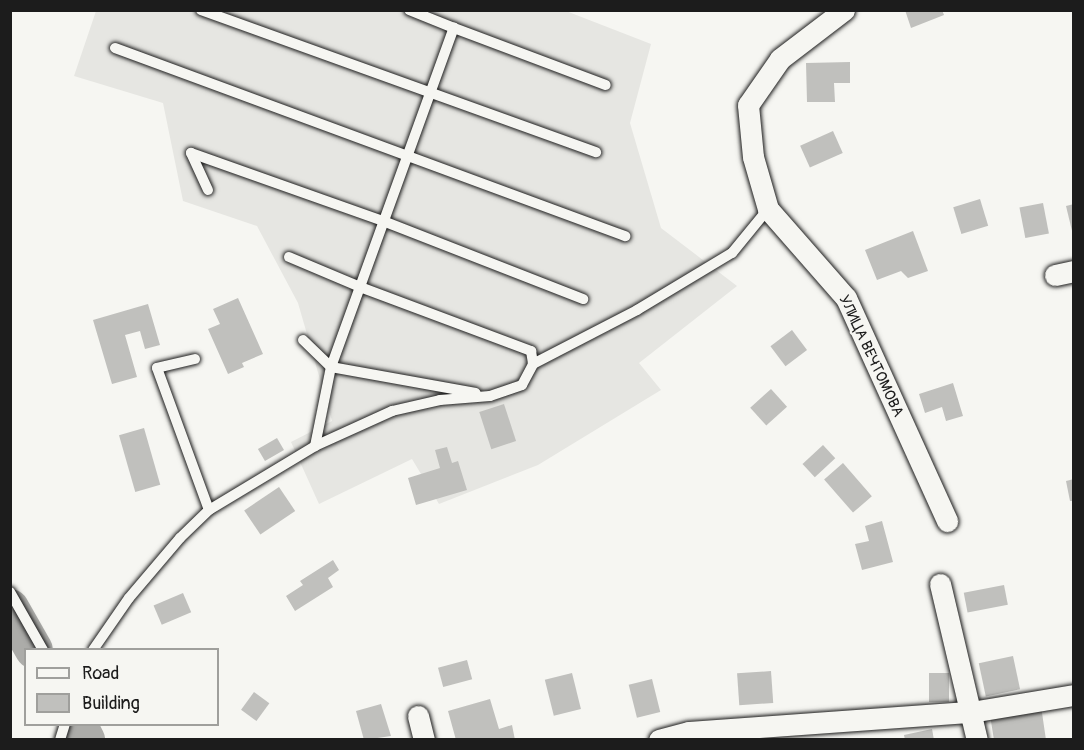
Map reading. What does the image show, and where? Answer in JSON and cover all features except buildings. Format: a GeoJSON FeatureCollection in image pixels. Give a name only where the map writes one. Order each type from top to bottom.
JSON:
{"type":"FeatureCollection","features":[{"type":"Feature","properties":{"kind":"street"},"geometry":{"type":"LineString","coordinates":[[768,209],[753,157],[748,105],[780,58],[844,10]]}},
{"type":"Feature","properties":{"kind":"street","name":"УЛИЦА ВЕЧТОМОВА"},"geometry":{"type":"LineString","coordinates":[[768,209],[846,298],[947,521]]}},
{"type":"Feature","properties":{"kind":"street"},"geometry":{"type":"LineString","coordinates":[[940,584],[977,740]]}},
{"type":"Feature","properties":{"kind":"street"},"geometry":{"type":"LineString","coordinates":[[659,740],[689,732],[971,712],[1074,695]]}},
{"type":"Feature","properties":{"kind":"street"},"geometry":{"type":"LineString","coordinates":[[418,716],[424,740]]}},
{"type":"Feature","properties":{"kind":"lane"},"geometry":{"type":"LineString","coordinates":[[201,10],[596,152]]}},
{"type":"Feature","properties":{"kind":"lane"},"geometry":{"type":"LineString","coordinates":[[409,10],[606,85]]}},
{"type":"Feature","properties":{"kind":"lane"},"geometry":{"type":"LineString","coordinates":[[315,446],[331,367],[454,28]]}},
{"type":"Feature","properties":{"kind":"lane"},"geometry":{"type":"LineString","coordinates":[[115,48],[625,236]]}},
{"type":"Feature","properties":{"kind":"lane"},"geometry":{"type":"LineString","coordinates":[[208,190],[191,153],[383,221],[584,299]]}},
{"type":"Feature","properties":{"kind":"lane"},"geometry":{"type":"LineString","coordinates":[[94,648],[129,597],[180,538],[209,510],[315,446],[392,411],[440,400],[490,396],[522,385],[533,364],[637,310],[732,253],[768,209]]}},
{"type":"Feature","properties":{"kind":"lane"},"geometry":{"type":"LineString","coordinates":[[289,257],[360,287],[531,351],[533,364]]}},
{"type":"Feature","properties":{"kind":"lane"},"geometry":{"type":"LineString","coordinates":[[303,340],[331,367],[490,396]]}},
{"type":"Feature","properties":{"kind":"lane"},"geometry":{"type":"LineString","coordinates":[[195,359],[157,368],[209,510]]}},
{"type":"Feature","properties":{"kind":"lane"},"geometry":{"type":"LineString","coordinates":[[10,592],[42,648]]}},
{"type":"Feature","properties":{"kind":"shaded area"},"geometry":{"type":"Polygon","coordinates":[[[96,11],[566,11],[651,44],[630,123],[661,228],[737,286],[639,363],[661,390],[538,465],[439,504],[412,459],[319,504],[291,442],[332,421],[298,303],[257,226],[183,201],[163,103],[74,76],[96,11]]]}},
{"type":"Feature","properties":{"kind":"waterway"},"geometry":{"type":"LineString","coordinates":[[10,608],[33,648]]}},
{"type":"Feature","properties":{"kind":"waterway"},"geometry":{"type":"LineString","coordinates":[[79,726],[86,740]]}}]}
